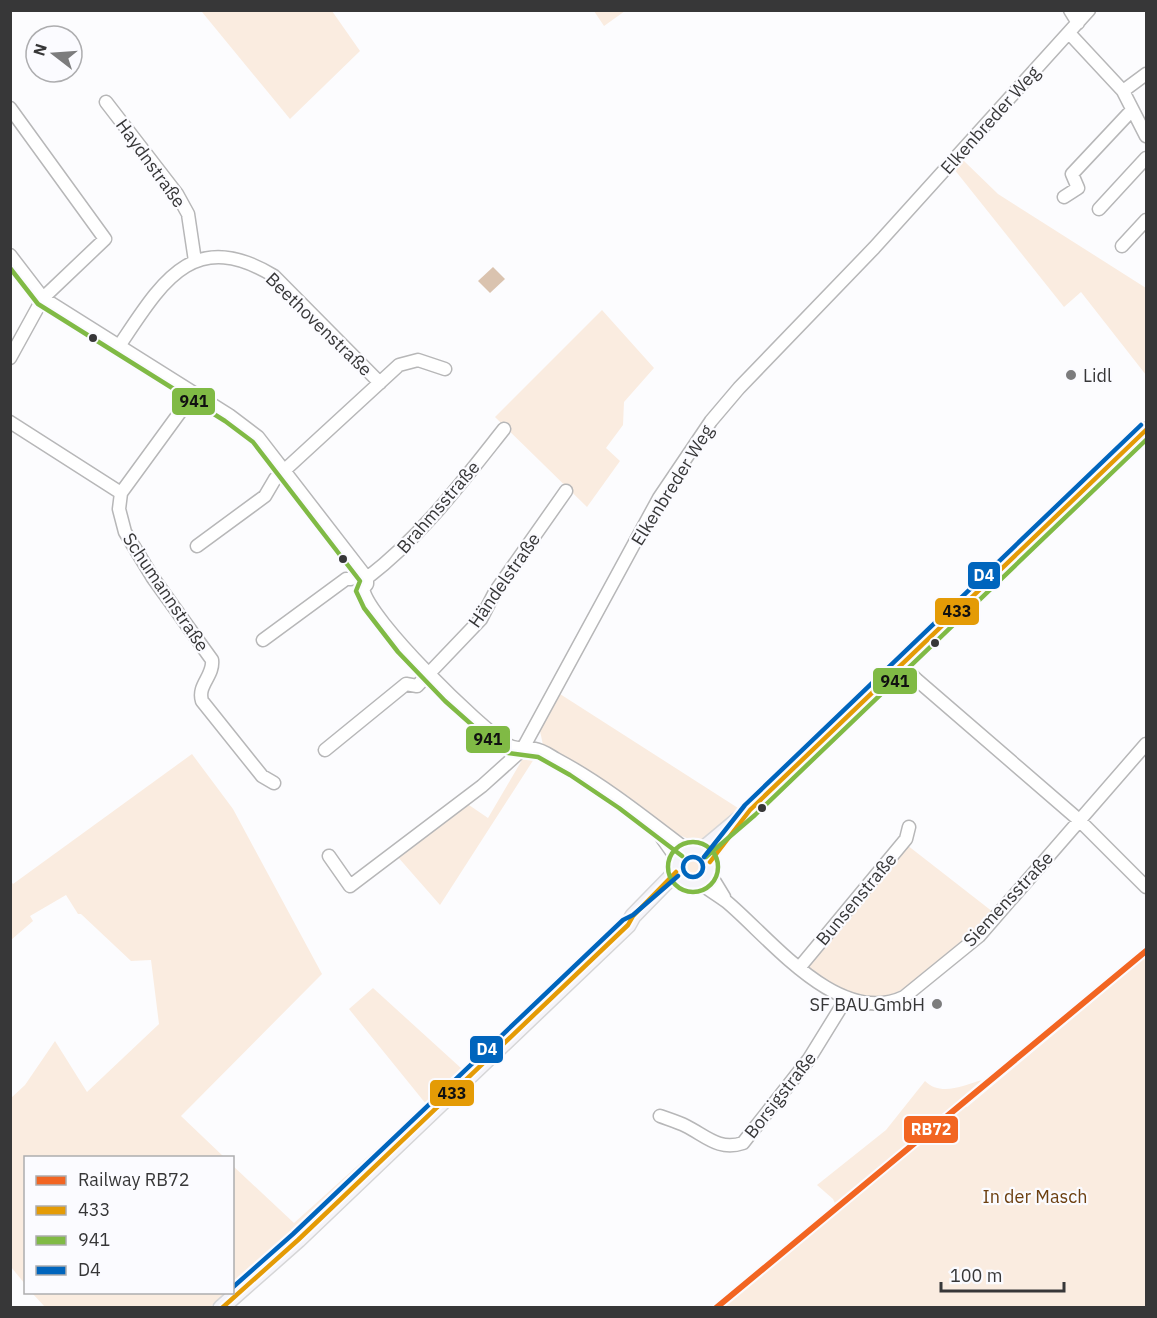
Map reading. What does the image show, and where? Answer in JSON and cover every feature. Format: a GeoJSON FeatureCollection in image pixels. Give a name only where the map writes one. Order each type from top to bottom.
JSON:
{"type":"FeatureCollection","features":[{"type":"Feature","properties":{"kind":"main road"},"geometry":{"type":"LineString","coordinates":[[221,1308],[298,1240],[628,925],[633,916],[693,867],[1146,430]]}},
{"type":"Feature","properties":{"kind":"street"},"geometry":{"type":"LineString","coordinates":[[1070,10],[1078,22]]}},
{"type":"Feature","properties":{"kind":"street","name":"Elkenbreder Weg"},"geometry":{"type":"LineString","coordinates":[[329,856],[350,886],[482,786],[522,750],[659,498],[711,421],[739,388],[882,240],[1089,10]]}},
{"type":"Feature","properties":{"kind":"street"},"geometry":{"type":"LineString","coordinates":[[1069,33],[1123,91],[1146,136]]}},
{"type":"Feature","properties":{"kind":"street"},"geometry":{"type":"LineString","coordinates":[[1123,91],[1146,74]]}},
{"type":"Feature","properties":{"kind":"street","name":"Haydnstraße"},"geometry":{"type":"LineString","coordinates":[[106,102],[177,194],[188,214],[195,261]]}},
{"type":"Feature","properties":{"kind":"street"},"geometry":{"type":"LineString","coordinates":[[10,108],[105,239],[43,298],[10,358]]}},
{"type":"Feature","properties":{"kind":"street"},"geometry":{"type":"LineString","coordinates":[[1064,197],[1078,188],[1072,174],[1132,110]]}},
{"type":"Feature","properties":{"kind":"street"},"geometry":{"type":"LineString","coordinates":[[1100,208],[1146,158]]}},
{"type":"Feature","properties":{"kind":"street"},"geometry":{"type":"LineString","coordinates":[[1122,246],[1146,220]]}},
{"type":"Feature","properties":{"kind":"street"},"geometry":{"type":"LineString","coordinates":[[10,255],[43,298]]}},
{"type":"Feature","properties":{"kind":"street","name":"Beethovenstraße"},"geometry":{"type":"LineString","coordinates":[[119,346],[157,290],[175,272],[195,261],[224,256],[239,259],[274,276],[380,383]]}},
{"type":"Feature","properties":{"kind":"street","name":"Siemensstraße"},"geometry":{"type":"LineString","coordinates":[[43,298],[245,426],[284,472],[361,579],[365,599],[387,629],[430,675],[509,746],[522,750],[537,749],[560,761],[651,822],[725,900],[799,968],[846,999],[889,1004],[903,997],[979,936],[1146,744]]}},
{"type":"Feature","properties":{"kind":"street","name":"Beethovenstraße"},"geometry":{"type":"LineString","coordinates":[[197,546],[265,496],[275,479],[399,365],[410,360],[427,361],[445,369]]}},
{"type":"Feature","properties":{"kind":"street"},"geometry":{"type":"LineString","coordinates":[[10,422],[121,493],[194,393]]}},
{"type":"Feature","properties":{"kind":"street","name":"Brahmsstraße"},"geometry":{"type":"LineString","coordinates":[[263,640],[346,579],[361,579],[400,553],[452,495],[504,429]]}},
{"type":"Feature","properties":{"kind":"street","name":"Händelstraße"},"geometry":{"type":"LineString","coordinates":[[325,750],[406,684],[417,686],[430,675],[481,619],[495,592],[566,491]]}},
{"type":"Feature","properties":{"kind":"street","name":"Schumannstraße"},"geometry":{"type":"LineString","coordinates":[[121,493],[120,518],[124,532],[153,578],[212,660],[213,669],[202,686],[202,701],[262,776],[274,783]]}},
{"type":"Feature","properties":{"kind":"street"},"geometry":{"type":"LineString","coordinates":[[901,664],[932,694],[1079,820],[1146,887]]}},
{"type":"Feature","properties":{"kind":"street","name":"Bunsenstraße"},"geometry":{"type":"LineString","coordinates":[[799,968],[906,839],[909,827]]}},
{"type":"Feature","properties":{"kind":"street","name":"Borsigstraße"},"geometry":{"type":"LineString","coordinates":[[660,1116],[688,1127],[717,1144],[735,1146],[743,1143],[809,1059],[846,999]]}},
{"type":"Feature","properties":{"kind":"green space"},"geometry":{"type":"Polygon","coordinates":[[[204,10],[332,11],[360,51],[290,119],[202,12],[204,10]]]}},
{"type":"Feature","properties":{"kind":"green space"},"geometry":{"type":"Polygon","coordinates":[[[594,11],[625,11],[604,26],[594,11]]]}},
{"type":"Feature","properties":{"kind":"green space"},"geometry":{"type":"Polygon","coordinates":[[[963,160],[998,194],[1146,288],[1146,375],[1081,292],[1064,307],[954,169],[963,160]]]}},
{"type":"Feature","properties":{"kind":"green space"},"geometry":{"type":"Polygon","coordinates":[[[602,310],[654,368],[624,402],[623,425],[606,448],[620,461],[587,507],[495,417],[602,310]]]}},
{"type":"Feature","properties":{"kind":"green space"},"geometry":{"type":"Polygon","coordinates":[[[560,694],[738,808],[703,841],[694,841],[679,835],[625,794],[543,745],[540,731],[560,694]]]}},
{"type":"Feature","properties":{"kind":"green space"},"geometry":{"type":"Polygon","coordinates":[[[192,754],[233,809],[322,974],[181,1116],[223,1156],[24,1156],[24,1283],[11,1267],[11,1098],[25,1085],[55,1041],[87,1092],[159,1024],[151,960],[131,961],[81,914],[78,914],[66,895],[30,916],[33,921],[11,940],[11,881],[13,884],[192,754]]]}},
{"type":"Feature","properties":{"kind":"green space"},"geometry":{"type":"Polygon","coordinates":[[[534,759],[440,905],[397,856],[466,803],[488,818],[522,760],[534,759]]]}},
{"type":"Feature","properties":{"kind":"green space"},"geometry":{"type":"Polygon","coordinates":[[[907,845],[993,912],[955,950],[921,977],[889,996],[867,999],[849,993],[806,966],[907,845]]]}},
{"type":"Feature","properties":{"kind":"green space"},"geometry":{"type":"Polygon","coordinates":[[[693,855],[702,858],[705,867],[702,876],[693,879],[684,876],[681,867],[684,858],[693,855]]]}},
{"type":"Feature","properties":{"kind":"green space","name":"In der Masch"},"geometry":{"type":"Polygon","coordinates":[[[1146,957],[1146,1307],[719,1307],[839,1212],[833,1199],[817,1185],[886,1130],[925,1081],[931,1086],[945,1089],[982,1080],[959,1100],[967,1107],[1146,957]]]}},
{"type":"Feature","properties":{"kind":"green space"},"geometry":{"type":"Polygon","coordinates":[[[373,988],[462,1069],[424,1108],[234,1287],[234,1167],[294,1223],[426,1104],[349,1009],[373,988]]]}},
{"type":"Feature","properties":{"kind":"green space"},"geometry":{"type":"Polygon","coordinates":[[[33,1294],[226,1294],[209,1308],[45,1307],[33,1294]]]}},
{"type":"Feature","properties":{"kind":"shaded area"},"geometry":{"type":"Polygon","coordinates":[[[493,267],[505,279],[490,293],[478,281],[493,267]]]}},
{"type":"Feature","properties":{"kind":"rail line","name":"RB72"},"geometry":{"type":"LineString","coordinates":[[716,1308],[1146,951]]}},
{"type":"Feature","properties":{"kind":"transit line","name":"941"},"geometry":{"type":"LineString","coordinates":[[10,268],[38,304],[225,421],[253,442],[360,581],[356,591],[364,608],[398,652],[445,701],[489,740],[508,753],[538,757],[570,775],[619,808],[682,856]]}},
{"type":"Feature","properties":{"kind":"transit line","name":"D4"},"geometry":{"type":"LineString","coordinates":[[704,857],[745,805],[1141,425]]}},
{"type":"Feature","properties":{"kind":"transit line","name":"433"},"geometry":{"type":"LineString","coordinates":[[710,862],[750,810],[1146,430]]}},
{"type":"Feature","properties":{"kind":"transit line","name":"941"},"geometry":{"type":"LineString","coordinates":[[706,857],[755,815],[1146,440]]}},
{"type":"Feature","properties":{"kind":"transit line","name":"941"},"geometry":{"type":"LineString","coordinates":[[688,842],[698,842],[711,849],[718,862],[718,867],[718,872],[711,885],[698,892],[688,892],[679,888],[672,881],[668,872],[668,862],[672,853],[679,846],[688,842]]}},
{"type":"Feature","properties":{"kind":"transit line","name":"D4"},"geometry":{"type":"LineString","coordinates":[[689,857],[697,857],[703,863],[703,867],[703,871],[697,877],[689,877],[683,871],[683,863],[689,857]]}},
{"type":"Feature","properties":{"kind":"transit line","name":"433"},"geometry":{"type":"LineString","coordinates":[[222,1308],[298,1240],[628,925],[633,916],[676,872]]}},
{"type":"Feature","properties":{"kind":"transit line","name":"D4"},"geometry":{"type":"LineString","coordinates":[[234,1286],[293,1234],[623,920],[633,915],[678,876]]}},
{"type":"Feature","properties":{"kind":"place","name":"Lidl"},"geometry":{"type":"Point","coordinates":[1071,375]}},
{"type":"Feature","properties":{"kind":"place","name":"SF BAU GmbH"},"geometry":{"type":"Point","coordinates":[937,1004]}}]}
